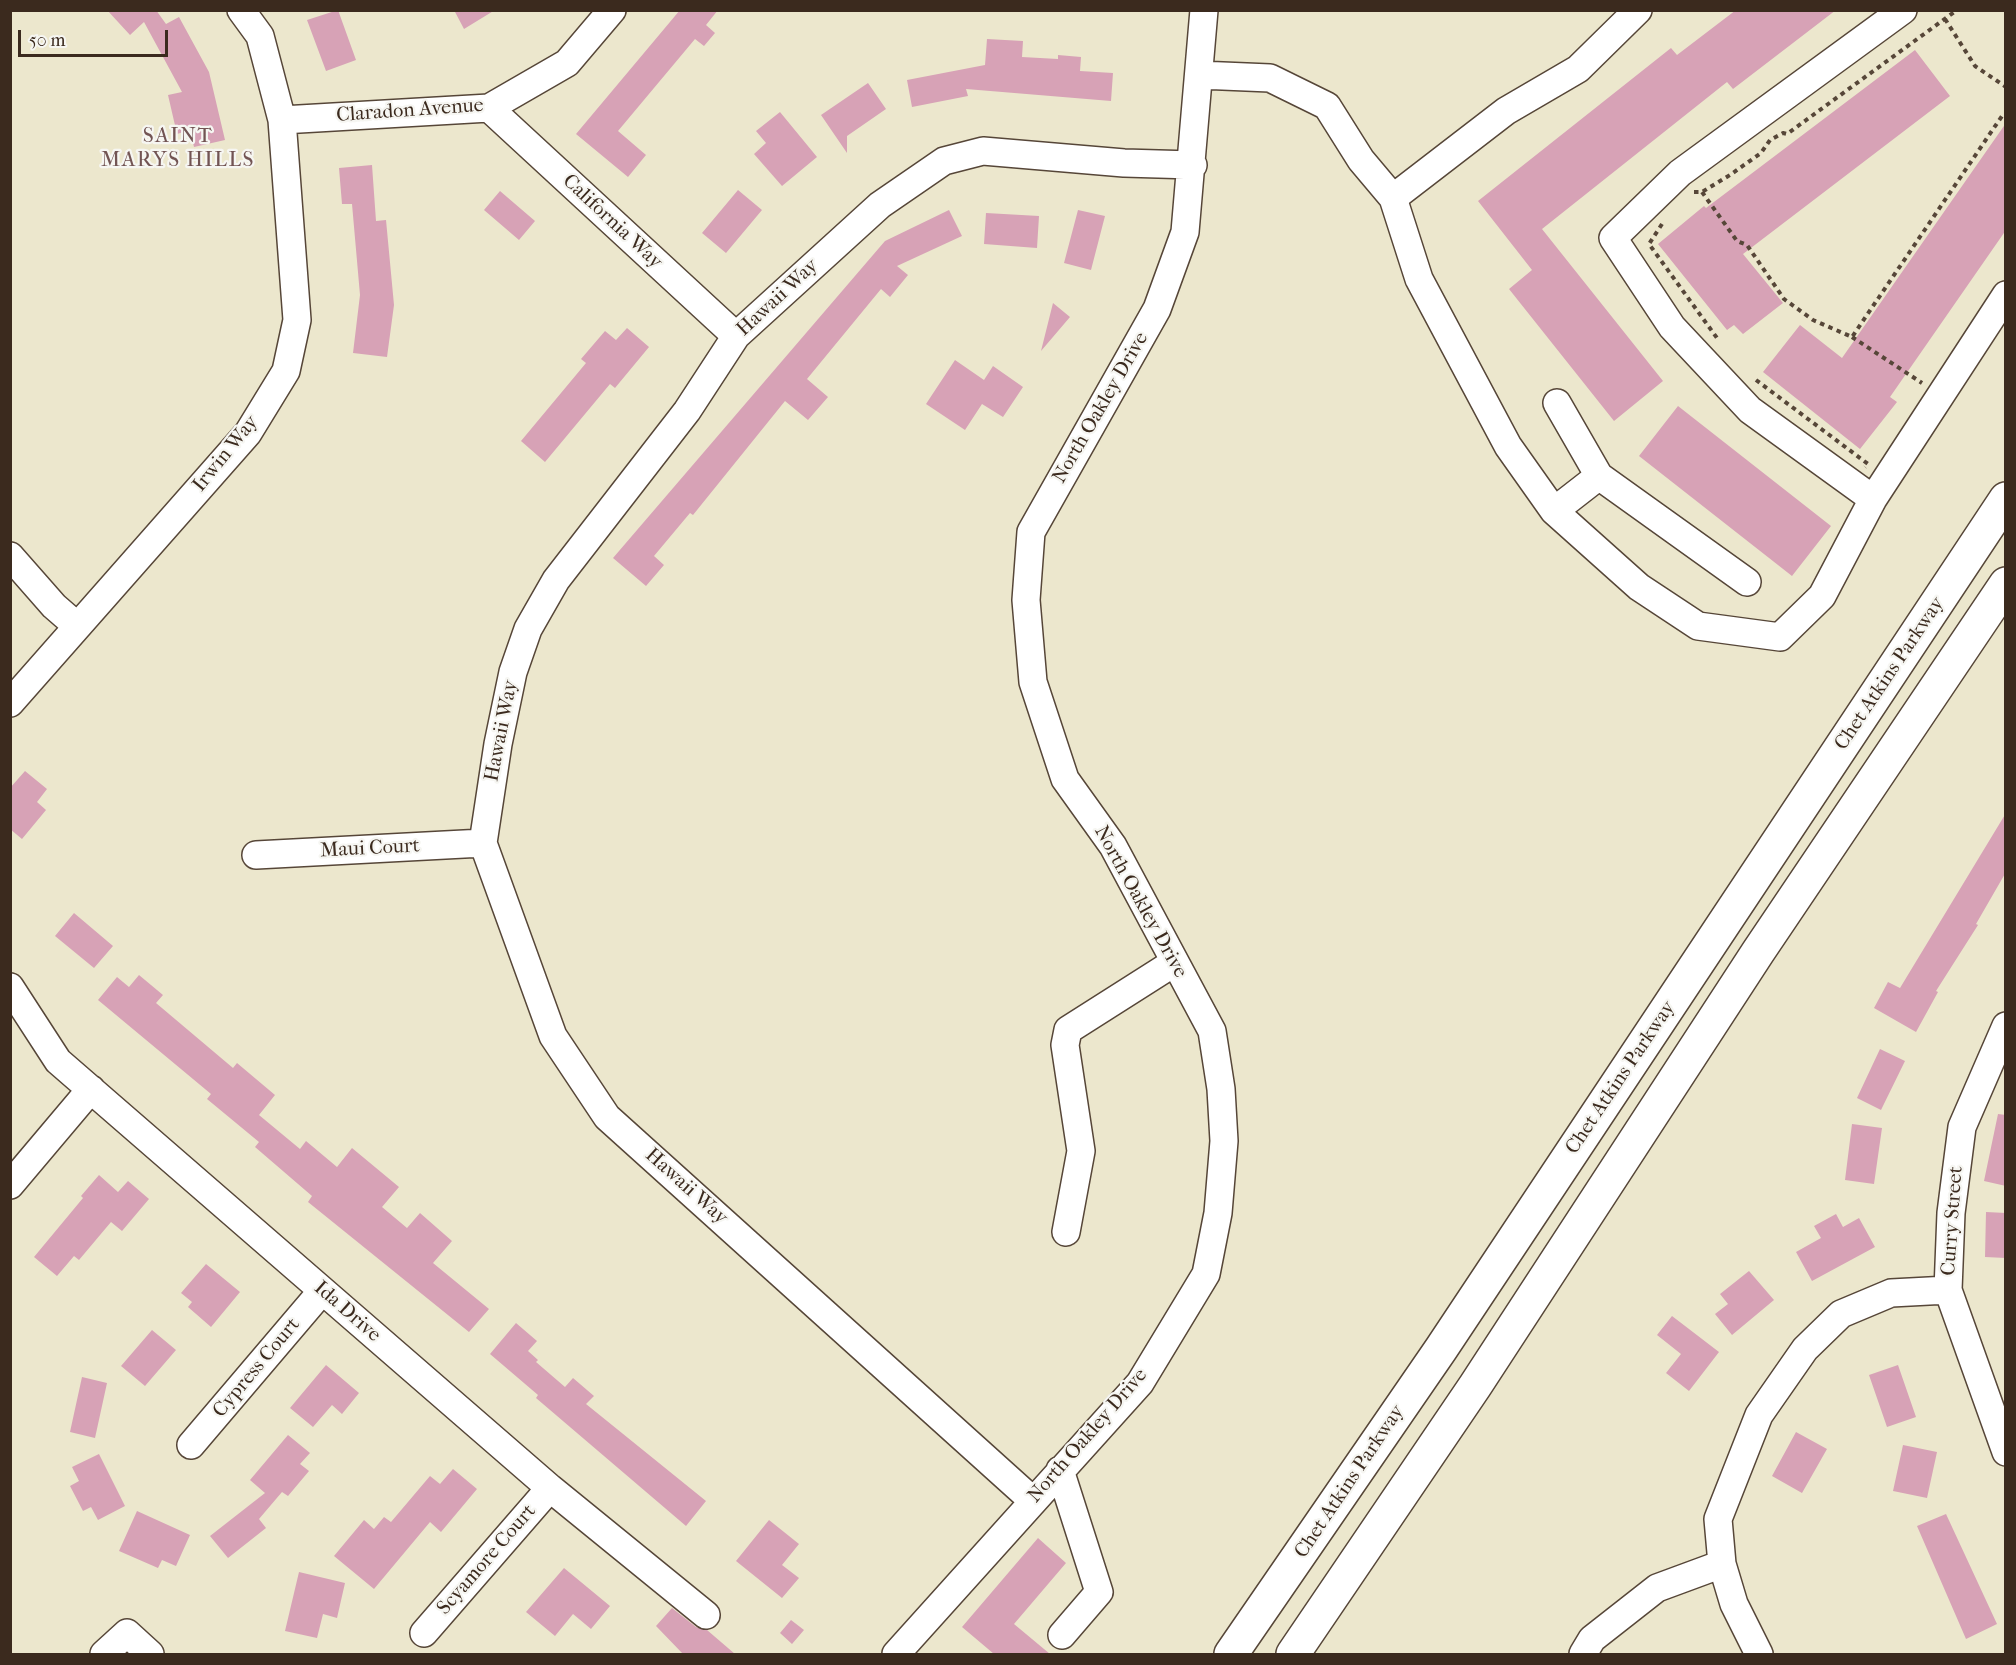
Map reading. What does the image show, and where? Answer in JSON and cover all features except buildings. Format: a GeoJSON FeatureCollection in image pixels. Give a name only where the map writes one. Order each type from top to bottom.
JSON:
{"type":"FeatureCollection","features":[{"type":"Feature","properties":{"kind":"highway","name":"Chet Atkins Parkway"},"geometry":{"type":"LineString","coordinates":[[1231,1654],[1441,1349],[2006,499]]}},
{"type":"Feature","properties":{"kind":"highway"},"geometry":{"type":"LineString","coordinates":[[1293,1654],[1475,1386],[1758,952],[2006,584]]}},
{"type":"Feature","properties":{"kind":"street","name":"Irwin Way"},"geometry":{"type":"LineString","coordinates":[[10,703],[248,433],[286,371],[297,320],[282,120],[260,36],[242,10]]}},
{"type":"Feature","properties":{"kind":"street","name":"Claradon Avenue"},"geometry":{"type":"LineString","coordinates":[[282,120],[489,108],[567,63],[612,10]]}},
{"type":"Feature","properties":{"kind":"street","name":"North Oakley Drive"},"geometry":{"type":"LineString","coordinates":[[905,1651],[1032,1500],[1140,1383],[1206,1274],[1221,1198],[1224,1141],[1221,1089],[1212,1031],[1113,846],[1065,779],[1033,682],[1026,600],[1030,532],[1157,309],[1185,232],[1204,10]]}},
{"type":"Feature","properties":{"kind":"street"},"geometry":{"type":"LineString","coordinates":[[1393,198],[1506,111],[1578,69],[1638,10]]}},
{"type":"Feature","properties":{"kind":"street"},"geometry":{"type":"LineString","coordinates":[[1863,492],[1750,410],[1672,327],[1613,238],[1680,173],[1904,10]]}},
{"type":"Feature","properties":{"kind":"street"},"geometry":{"type":"LineString","coordinates":[[1199,75],[1270,78],[1327,106],[1361,160],[1393,198],[1419,279],[1508,446],[1554,511],[1639,586],[1698,626],[1780,637],[1822,596],[1863,492],[1941,395],[2006,295]]}},
{"type":"Feature","properties":{"kind":"street","name":"California Way"},"geometry":{"type":"LineString","coordinates":[[489,108],[736,336]]}},
{"type":"Feature","properties":{"kind":"street","name":"Hawaii Way"},"geometry":{"type":"LineString","coordinates":[[1032,1500],[607,1117],[553,1036],[483,843],[498,744],[513,672],[528,629],[556,580],[687,411],[736,336],[880,205],[944,161],[983,151],[1124,163],[1192,165]]}},
{"type":"Feature","properties":{"kind":"street"},"geometry":{"type":"LineString","coordinates":[[1557,402],[1599,476],[1747,582]]}},
{"type":"Feature","properties":{"kind":"street"},"geometry":{"type":"LineString","coordinates":[[1554,511],[1599,476]]}},
{"type":"Feature","properties":{"kind":"street"},"geometry":{"type":"LineString","coordinates":[[10,556],[54,606],[77,626]]}},
{"type":"Feature","properties":{"kind":"street","name":"Maui Court"},"geometry":{"type":"LineString","coordinates":[[256,855],[483,843]]}},
{"type":"Feature","properties":{"kind":"street"},"geometry":{"type":"LineString","coordinates":[[1066,1232],[1081,1151],[1065,1045],[1068,1030],[1175,962]]}},
{"type":"Feature","properties":{"kind":"street","name":"Ida Drive"},"geometry":{"type":"LineString","coordinates":[[10,987],[58,1061],[550,1488],[706,1615]]}},
{"type":"Feature","properties":{"kind":"street","name":"Curry Street"},"geometry":{"type":"LineString","coordinates":[[2006,1026],[1962,1127],[1952,1213],[1948,1290],[2006,1452]]}},
{"type":"Feature","properties":{"kind":"street"},"geometry":{"type":"LineString","coordinates":[[10,1185],[92,1089]]}},
{"type":"Feature","properties":{"kind":"street"},"geometry":{"type":"LineString","coordinates":[[1759,1654],[1734,1604],[1722,1564],[1718,1519],[1759,1415],[1805,1349],[1841,1314],[1891,1293],[1948,1290]]}},
{"type":"Feature","properties":{"kind":"street","name":"Cypress Court"},"geometry":{"type":"LineString","coordinates":[[191,1445],[322,1291]]}},
{"type":"Feature","properties":{"kind":"street"},"geometry":{"type":"LineString","coordinates":[[1060,1470],[1099,1592],[1062,1635]]}},
{"type":"Feature","properties":{"kind":"street","name":"Scyamore Court"},"geometry":{"type":"LineString","coordinates":[[424,1634],[550,1488]]}},
{"type":"Feature","properties":{"kind":"street"},"geometry":{"type":"LineString","coordinates":[[1583,1654],[1592,1639],[1657,1588],[1722,1564]]}},
{"type":"Feature","properties":{"kind":"street"},"geometry":{"type":"LineString","coordinates":[[104,1654],[126,1633],[150,1654]]}},
{"type":"Feature","properties":{"kind":"path"},"geometry":{"type":"LineString","coordinates":[[1685,191],[1702,192],[1753,159],[1770,140],[1783,133],[1787,134],[1957,10]]}},
{"type":"Feature","properties":{"kind":"path"},"geometry":{"type":"LineString","coordinates":[[1945,19],[1975,66],[2006,87]]}},
{"type":"Feature","properties":{"kind":"path"},"geometry":{"type":"LineString","coordinates":[[1852,337],[2002,116],[2006,119]]}},
{"type":"Feature","properties":{"kind":"path"},"geometry":{"type":"LineString","coordinates":[[1702,192],[1737,241],[1747,245],[1784,299],[1813,320],[1852,337],[1941,395]]}},
{"type":"Feature","properties":{"kind":"path"},"geometry":{"type":"LineString","coordinates":[[1667,218],[1649,243],[1723,347]]}},
{"type":"Feature","properties":{"kind":"path"},"geometry":{"type":"LineString","coordinates":[[1755,380],[1868,464],[1863,492]]}},
{"type":"Feature","properties":{"kind":"district","name":"SAINT MARYS HILLS"},"geometry":{"type":"Point","coordinates":[178,149]}}]}
